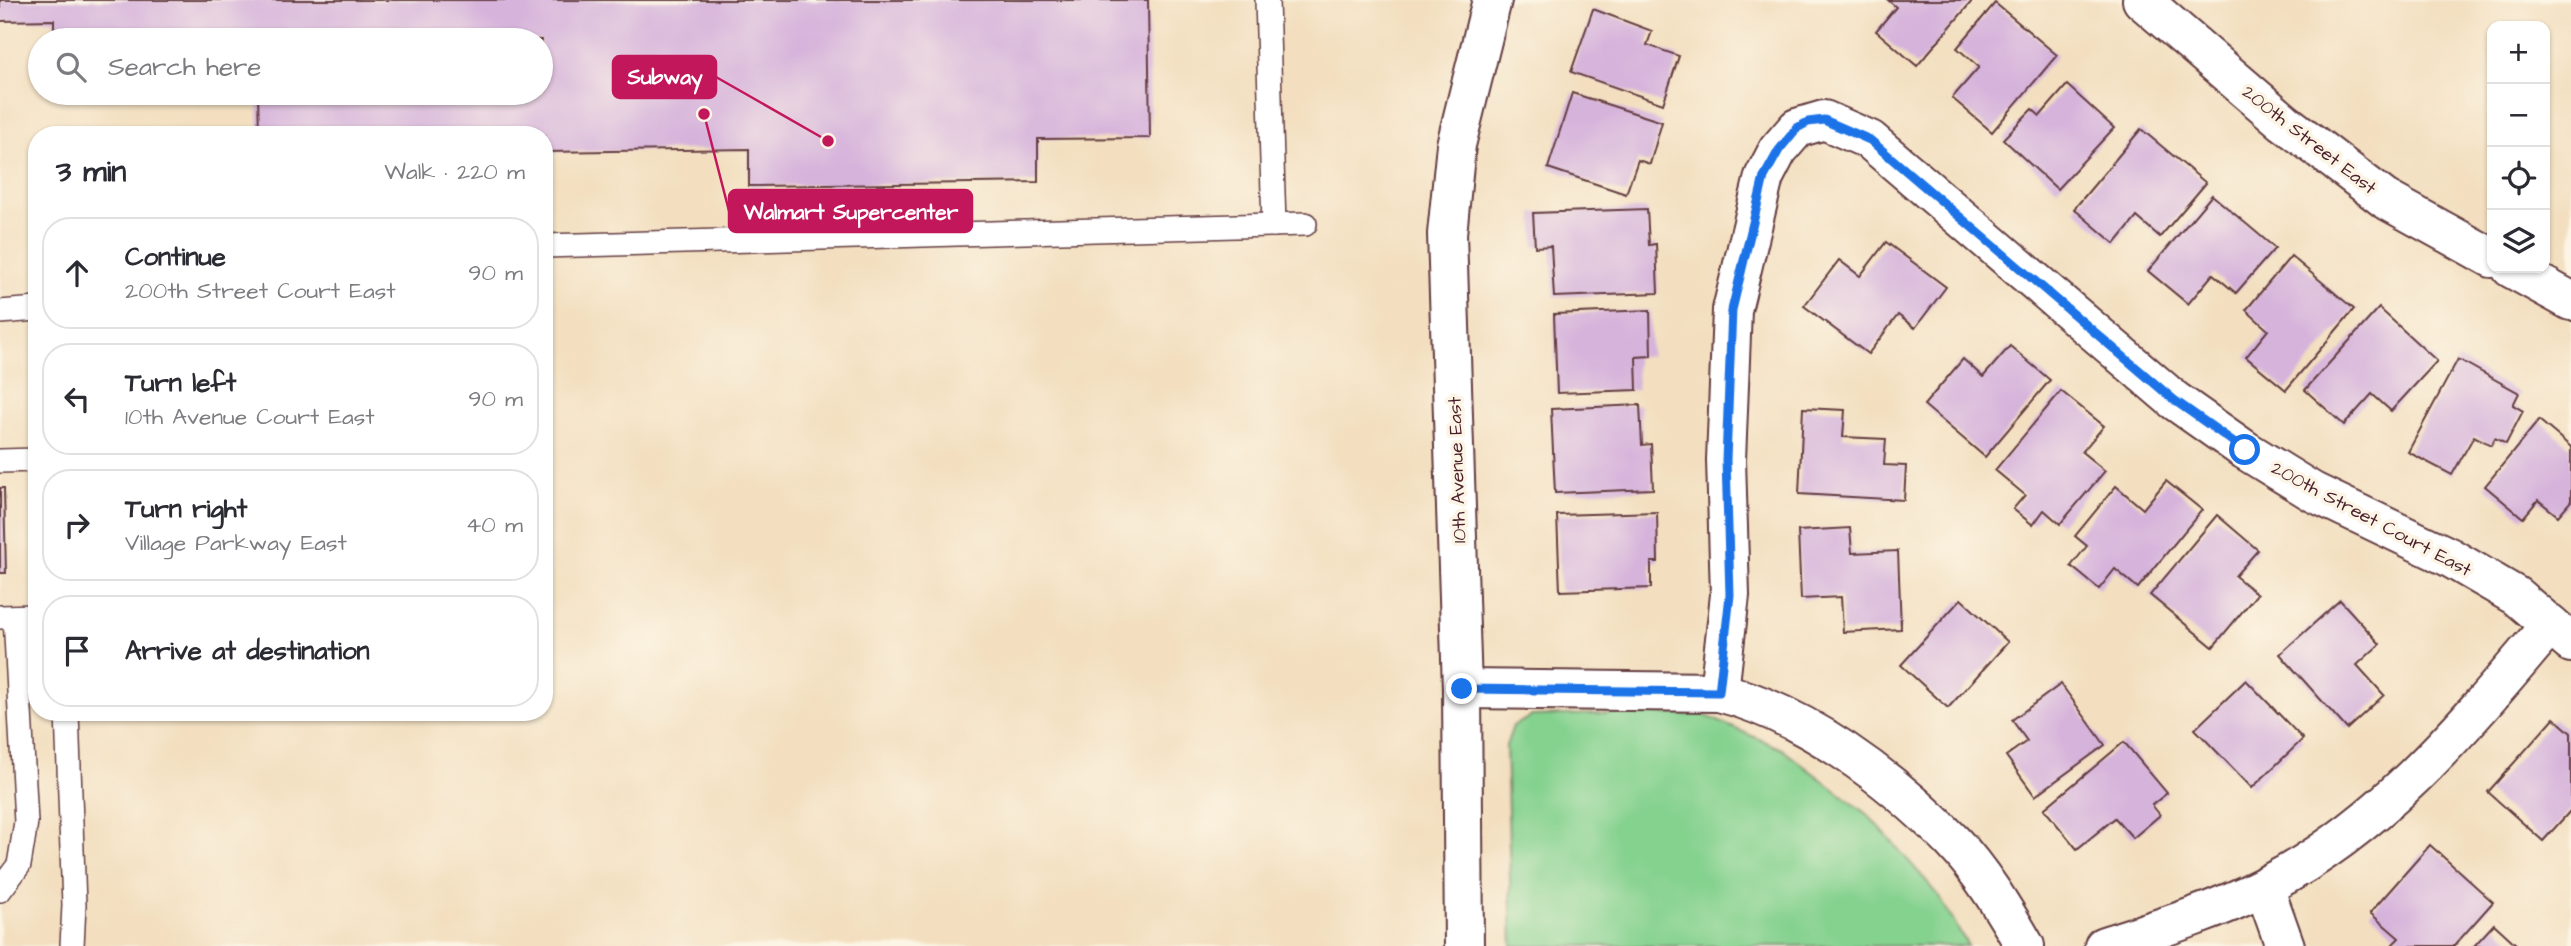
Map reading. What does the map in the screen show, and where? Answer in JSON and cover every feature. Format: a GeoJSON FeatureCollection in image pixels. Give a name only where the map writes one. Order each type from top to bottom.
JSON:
{"type":"FeatureCollection","features":[{"type":"Feature","properties":{"kind":"street","name":"10th Avenue East"},"geometry":{"type":"LineString","coordinates":[[1464,946],[1462,689],[1447,234],[1455,145],[1492,0]]}},
{"type":"Feature","properties":{"kind":"street","name":"200th Street East"},"geometry":{"type":"LineString","coordinates":[[2142,0],[2284,122],[2385,199],[2487,255]]}},
{"type":"Feature","properties":{"kind":"street","name":"200th Street Court East"},"geometry":{"type":"LineString","coordinates":[[1719,692],[1730,595],[1726,460],[1732,310],[1764,177],[1779,150],[1797,128],[1808,122],[1824,120],[1870,140],[2174,400],[2245,450],[2313,492],[2449,557],[2516,596],[2560,634]]}},
{"type":"Feature","properties":{"kind":"street"},"geometry":{"type":"LineString","coordinates":[[2520,273],[2571,301]]}},
{"type":"Feature","properties":{"kind":"street"},"geometry":{"type":"LineString","coordinates":[[2104,946],[2166,926],[2264,887],[2344,839],[2449,745],[2560,634]]}},
{"type":"Feature","properties":{"kind":"street"},"geometry":{"type":"LineString","coordinates":[[1462,689],[1719,692],[1754,701],[1863,764],[1952,841],[2000,903],[2025,946]]}},
{"type":"Feature","properties":{"kind":"street"},"geometry":{"type":"LineString","coordinates":[[2264,887],[2285,946]]}},
{"type":"Feature","properties":{"kind":"lane"},"geometry":{"type":"LineString","coordinates":[[1267,0],[1274,225]]}},
{"type":"Feature","properties":{"kind":"lane"},"geometry":{"type":"LineString","coordinates":[[553,246],[1305,223]]}},
{"type":"Feature","properties":{"kind":"lane"},"geometry":{"type":"LineString","coordinates":[[0,312],[28,310]]}},
{"type":"Feature","properties":{"kind":"lane"},"geometry":{"type":"LineString","coordinates":[[0,461],[28,460]]}},
{"type":"Feature","properties":{"kind":"lane"},"geometry":{"type":"LineString","coordinates":[[0,890],[19,865],[26,822],[17,617]]}},
{"type":"Feature","properties":{"kind":"lane"},"geometry":{"type":"LineString","coordinates":[[67,721],[74,905],[72,946]]}},
{"type":"Feature","properties":{"kind":"green space"},"geometry":{"type":"Polygon","coordinates":[[[1632,713],[1704,715],[1782,749],[1869,816],[1937,893],[1968,946],[1512,946],[1506,746],[1513,726],[1532,716],[1632,713]]]}},
{"type":"Feature","properties":{"kind":"building"},"geometry":{"type":"Polygon","coordinates":[[[0,0],[1148,0],[1150,138],[1038,139],[1038,182],[749,186],[749,149],[553,152],[553,126],[259,126],[258,105],[553,105],[553,28],[54,28],[54,20],[0,21],[0,0]]]}},
{"type":"Feature","properties":{"kind":"building"},"geometry":{"type":"Polygon","coordinates":[[[1888,0],[1973,0],[1917,66],[1876,31],[1896,7],[1888,0]]]}},
{"type":"Feature","properties":{"kind":"building"},"geometry":{"type":"Polygon","coordinates":[[[1995,3],[2057,55],[1992,132],[1952,98],[1979,67],[1957,48],[1995,3]]]}},
{"type":"Feature","properties":{"kind":"building"},"geometry":{"type":"Polygon","coordinates":[[[1593,9],[1652,31],[1647,45],[1679,56],[1663,104],[1571,72],[1593,9]]]}},
{"type":"Feature","properties":{"kind":"building"},"geometry":{"type":"Polygon","coordinates":[[[2067,85],[2114,128],[2057,189],[2003,139],[2032,109],[2040,116],[2067,85]]]}},
{"type":"Feature","properties":{"kind":"building"},"geometry":{"type":"Polygon","coordinates":[[[1572,93],[1662,122],[1650,164],[1638,160],[1626,194],[1548,168],[1572,93]]]}},
{"type":"Feature","properties":{"kind":"building"},"geometry":{"type":"Polygon","coordinates":[[[2141,129],[2206,183],[2160,237],[2137,217],[2115,244],[2074,209],[2141,129]]]}},
{"type":"Feature","properties":{"kind":"building"},"geometry":{"type":"Polygon","coordinates":[[[2212,195],[2275,248],[2236,293],[2213,274],[2188,304],[2148,271],[2212,195]]]}},
{"type":"Feature","properties":{"kind":"building"},"geometry":{"type":"Polygon","coordinates":[[[1647,209],[1649,245],[1656,244],[1658,293],[1554,297],[1551,246],[1535,247],[1533,213],[1647,209]]]}},
{"type":"Feature","properties":{"kind":"building"},"geometry":{"type":"Polygon","coordinates":[[[1886,242],[1946,287],[1915,328],[1898,315],[1868,354],[1804,306],[1839,260],[1860,276],[1886,242]]]}},
{"type":"Feature","properties":{"kind":"building"},"geometry":{"type":"Polygon","coordinates":[[[2291,256],[2354,309],[2286,390],[2246,357],[2268,330],[2246,310],[2291,256]]]}},
{"type":"Feature","properties":{"kind":"building"},"geometry":{"type":"Polygon","coordinates":[[[2379,308],[2437,361],[2391,411],[2372,394],[2344,425],[2305,390],[2379,308]]]}},
{"type":"Feature","properties":{"kind":"building"},"geometry":{"type":"Polygon","coordinates":[[[1650,310],[1651,356],[1636,357],[1637,390],[1557,393],[1554,314],[1650,310]]]}},
{"type":"Feature","properties":{"kind":"building"},"geometry":{"type":"Polygon","coordinates":[[[2010,346],[2050,380],[1985,457],[1924,405],[1963,359],[1983,377],[2010,346]]]}},
{"type":"Feature","properties":{"kind":"building"},"geometry":{"type":"Polygon","coordinates":[[[2458,359],[2519,393],[2513,405],[2523,411],[2506,444],[2495,438],[2491,445],[2474,436],[2452,475],[2408,452],[2458,359]]]}},
{"type":"Feature","properties":{"kind":"building"},"geometry":{"type":"Polygon","coordinates":[[[2061,391],[2104,426],[2082,452],[2105,471],[2060,524],[2044,510],[2033,525],[2013,509],[2025,495],[1995,470],[2061,391]]]}},
{"type":"Feature","properties":{"kind":"building"},"geometry":{"type":"Polygon","coordinates":[[[1640,405],[1642,445],[1651,444],[1653,489],[1555,493],[1551,409],[1640,405]]]}},
{"type":"Feature","properties":{"kind":"building"},"geometry":{"type":"Polygon","coordinates":[[[1803,408],[1845,410],[1843,437],[1886,439],[1884,465],[1906,466],[1904,500],[1799,494],[1803,408]]]}},
{"type":"Feature","properties":{"kind":"building"},"geometry":{"type":"Polygon","coordinates":[[[2539,420],[2571,447],[2571,501],[2558,516],[2538,500],[2523,518],[2485,486],[2539,420]]]}},
{"type":"Feature","properties":{"kind":"building"},"geometry":{"type":"Polygon","coordinates":[[[2166,481],[2202,510],[2138,588],[2115,569],[2099,589],[2071,566],[2087,546],[2075,536],[2116,486],[2143,509],[2166,481]]]}},
{"type":"Feature","properties":{"kind":"building"},"geometry":{"type":"Polygon","coordinates":[[[0,488],[4,488],[6,573],[0,573],[0,488]]]}},
{"type":"Feature","properties":{"kind":"building"},"geometry":{"type":"Polygon","coordinates":[[[1657,512],[1658,562],[1651,562],[1651,588],[1560,591],[1557,515],[1657,512]]]}},
{"type":"Feature","properties":{"kind":"building"},"geometry":{"type":"Polygon","coordinates":[[[2217,515],[2258,550],[2235,576],[2257,594],[2213,647],[2150,595],[2217,515]]]}},
{"type":"Feature","properties":{"kind":"building"},"geometry":{"type":"Polygon","coordinates":[[[1850,528],[1852,553],[1898,551],[1901,629],[1843,632],[1841,597],[1801,599],[1798,531],[1850,528]]]}},
{"type":"Feature","properties":{"kind":"building"},"geometry":{"type":"Polygon","coordinates":[[[1961,599],[2008,642],[1948,708],[1901,665],[1961,599]]]}},
{"type":"Feature","properties":{"kind":"building"},"geometry":{"type":"Polygon","coordinates":[[[2340,600],[2380,644],[2357,665],[2384,695],[2347,729],[2280,654],[2340,600]]]}},
{"type":"Feature","properties":{"kind":"building"},"geometry":{"type":"Polygon","coordinates":[[[2246,680],[2303,739],[2252,788],[2195,729],[2246,680]]]}},
{"type":"Feature","properties":{"kind":"building"},"geometry":{"type":"Polygon","coordinates":[[[2061,684],[2105,745],[2035,796],[2006,756],[2027,741],[2012,720],[2061,684]]]}},
{"type":"Feature","properties":{"kind":"building"},"geometry":{"type":"Polygon","coordinates":[[[2554,718],[2571,733],[2571,810],[2543,841],[2488,792],[2554,718]]]}},
{"type":"Feature","properties":{"kind":"building"},"geometry":{"type":"Polygon","coordinates":[[[2124,742],[2167,793],[2152,805],[2160,815],[2133,838],[2115,818],[2077,849],[2044,809],[2124,742]]]}},
{"type":"Feature","properties":{"kind":"building"},"geometry":{"type":"Polygon","coordinates":[[[2430,845],[2493,902],[2454,946],[2391,946],[2399,938],[2370,913],[2430,845]]]}},
{"type":"Feature","properties":{"kind":"building"},"geometry":{"type":"Polygon","coordinates":[[[2494,924],[2518,946],[2474,946],[2494,924]]]}},
{"type":"Feature","properties":{"kind":"place","name":"Walmart Supercenter"},"geometry":{"type":"Point","coordinates":[704,114]}},
{"type":"Feature","properties":{"kind":"place","name":"Subway"},"geometry":{"type":"Point","coordinates":[828,141]}},
{"type":"Feature","properties":{"kind":"route"},"geometry":{"type":"LineString","coordinates":[[1462,689],[1562,688],[1719,692],[1730,595],[1726,460],[1732,310],[1764,177],[1779,150],[1797,128],[1808,122],[1824,120],[1870,140],[2174,400],[2245,450]]}}]}
